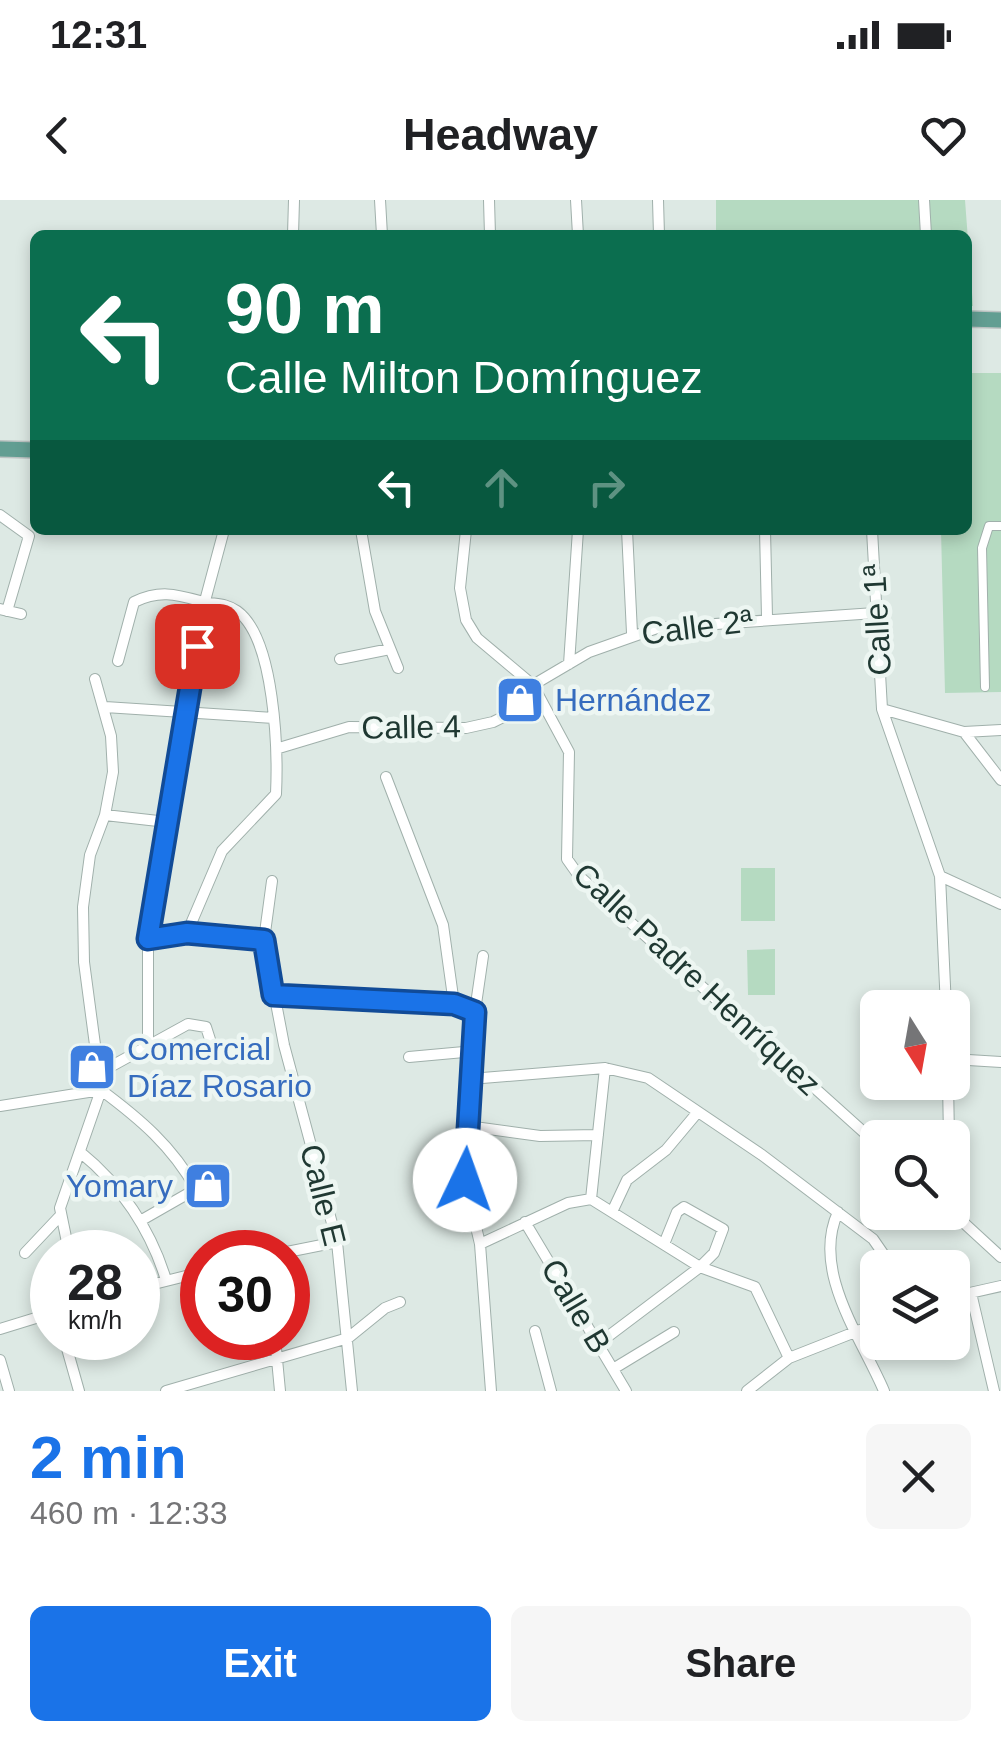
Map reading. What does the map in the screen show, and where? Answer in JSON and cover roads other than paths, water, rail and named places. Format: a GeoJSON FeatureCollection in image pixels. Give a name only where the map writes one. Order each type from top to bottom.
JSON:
{"type":"FeatureCollection","features":[{"type":"Feature","properties":{"kind":"main road"},"geometry":{"type":"LineString","coordinates":[[972,319],[1001,320]]}},
{"type":"Feature","properties":{"kind":"main road"},"geometry":{"type":"LineString","coordinates":[[0,449],[30,450]]}},
{"type":"Feature","properties":{"kind":"street"},"geometry":{"type":"LineString","coordinates":[[293,230],[294,200]]}},
{"type":"Feature","properties":{"kind":"street"},"geometry":{"type":"LineString","coordinates":[[380,200],[382,230]]}},
{"type":"Feature","properties":{"kind":"street"},"geometry":{"type":"LineString","coordinates":[[489,200],[490,230]]}},
{"type":"Feature","properties":{"kind":"street"},"geometry":{"type":"LineString","coordinates":[[576,200],[578,230]]}},
{"type":"Feature","properties":{"kind":"street"},"geometry":{"type":"LineString","coordinates":[[658,200],[659,230]]}},
{"type":"Feature","properties":{"kind":"street"},"geometry":{"type":"LineString","coordinates":[[924,200],[926,230]]}},
{"type":"Feature","properties":{"kind":"street"},"geometry":{"type":"LineString","coordinates":[[0,516],[29,536],[4,610],[20,614]]}},
{"type":"Feature","properties":{"kind":"street"},"geometry":{"type":"LineString","coordinates":[[985,687],[982,548],[989,526],[1001,526]]}},
{"type":"Feature","properties":{"kind":"street"},"geometry":{"type":"LineString","coordinates":[[148,1044],[148,939],[206,603],[223,535]]}},
{"type":"Feature","properties":{"kind":"street"},"geometry":{"type":"LineString","coordinates":[[361,535],[375,611],[398,668]]}},
{"type":"Feature","properties":{"kind":"street","name":"Calle Padre Henríquez"},"geometry":{"type":"LineString","coordinates":[[465,535],[460,588],[466,620],[477,638],[533,685],[570,752],[567,859],[580,876],[860,1129]]}},
{"type":"Feature","properties":{"kind":"street"},"geometry":{"type":"LineString","coordinates":[[569,664],[578,535]]}},
{"type":"Feature","properties":{"kind":"street"},"geometry":{"type":"LineString","coordinates":[[627,535],[632,633]]}},
{"type":"Feature","properties":{"kind":"street"},"geometry":{"type":"LineString","coordinates":[[766,535],[767,618]]}},
{"type":"Feature","properties":{"kind":"street","name":"Calle 1ª"},"geometry":{"type":"LineString","coordinates":[[872,535],[882,709],[940,876],[945,990]]}},
{"type":"Feature","properties":{"kind":"street"},"geometry":{"type":"LineString","coordinates":[[118,661],[126,619],[134,602],[153,593],[225,603],[241,613],[257,638],[279,748],[276,794],[222,851],[187,933]]}},
{"type":"Feature","properties":{"kind":"street","name":"Calle 2ª"},"geometry":{"type":"LineString","coordinates":[[533,685],[632,633],[767,618],[874,613]]}},
{"type":"Feature","properties":{"kind":"street"},"geometry":{"type":"LineString","coordinates":[[340,659],[390,648]]}},
{"type":"Feature","properties":{"kind":"street"},"geometry":{"type":"LineString","coordinates":[[25,1253],[59,1217],[101,1090],[84,962],[83,907],[90,855],[105,815],[113,772],[105,707],[95,679]]}},
{"type":"Feature","properties":{"kind":"street","name":"Calle 4"},"geometry":{"type":"LineString","coordinates":[[279,748],[348,727],[466,728],[492,722],[540,699]]}},
{"type":"Feature","properties":{"kind":"street"},"geometry":{"type":"LineString","coordinates":[[105,707],[274,718]]}},
{"type":"Feature","properties":{"kind":"street"},"geometry":{"type":"LineString","coordinates":[[882,709],[964,732],[1001,730]]}},
{"type":"Feature","properties":{"kind":"street"},"geometry":{"type":"LineString","coordinates":[[964,732],[1001,780]]}},
{"type":"Feature","properties":{"kind":"street"},"geometry":{"type":"LineString","coordinates":[[386,776],[443,925],[454,1004]]}},
{"type":"Feature","properties":{"kind":"street"},"geometry":{"type":"LineString","coordinates":[[105,815],[168,822]]}},
{"type":"Feature","properties":{"kind":"street"},"geometry":{"type":"LineString","coordinates":[[940,876],[1001,904]]}},
{"type":"Feature","properties":{"kind":"street","name":"Calle E"},"geometry":{"type":"LineString","coordinates":[[272,882],[264,940],[273,995],[337,1242],[352,1391]]}},
{"type":"Feature","properties":{"kind":"street"},"geometry":{"type":"LineString","coordinates":[[148,939],[187,933],[264,940]]}},
{"type":"Feature","properties":{"kind":"street"},"geometry":{"type":"LineString","coordinates":[[483,956],[475,1012],[465,1180],[480,1244],[490,1391]]}},
{"type":"Feature","properties":{"kind":"street"},"geometry":{"type":"LineString","coordinates":[[273,995],[454,1004],[475,1012]]}},
{"type":"Feature","properties":{"kind":"street"},"geometry":{"type":"LineString","coordinates":[[99,1072],[148,1044],[200,1022],[206,1027],[214,1052]]}},
{"type":"Feature","properties":{"kind":"street"},"geometry":{"type":"LineString","coordinates":[[409,1056],[475,1051]]}},
{"type":"Feature","properties":{"kind":"street"},"geometry":{"type":"LineString","coordinates":[[970,1060],[1001,1062]]}},
{"type":"Feature","properties":{"kind":"street"},"geometry":{"type":"LineString","coordinates":[[470,1079],[604,1068],[648,1078],[762,1154],[873,1239],[881,1250]]}},
{"type":"Feature","properties":{"kind":"street"},"geometry":{"type":"LineString","coordinates":[[591,1198],[604,1068]]}},
{"type":"Feature","properties":{"kind":"street"},"geometry":{"type":"LineString","coordinates":[[0,1106],[101,1090],[160,1137],[196,1189],[140,1220]]}},
{"type":"Feature","properties":{"kind":"street"},"geometry":{"type":"LineString","coordinates":[[612,1212],[627,1180],[666,1150],[696,1113]]}},
{"type":"Feature","properties":{"kind":"street"},"geometry":{"type":"LineString","coordinates":[[468,1126],[540,1136],[598,1134]]}},
{"type":"Feature","properties":{"kind":"street"},"geometry":{"type":"LineString","coordinates":[[80,1152],[112,1182],[140,1220],[166,1280]]}},
{"type":"Feature","properties":{"kind":"street"},"geometry":{"type":"LineString","coordinates":[[480,1244],[568,1202],[591,1198],[700,1267],[755,1287],[790,1358]]}},
{"type":"Feature","properties":{"kind":"street"},"geometry":{"type":"LineString","coordinates":[[598,1344],[714,1254],[722,1234],[721,1224],[684,1207],[677,1212],[664,1244]]}},
{"type":"Feature","properties":{"kind":"street"},"geometry":{"type":"LineString","coordinates":[[838,1212],[826,1237],[832,1269],[855,1332],[884,1391]]}},
{"type":"Feature","properties":{"kind":"street"},"geometry":{"type":"LineString","coordinates":[[59,1217],[63,1230]]}},
{"type":"Feature","properties":{"kind":"street","name":"Calle B"},"geometry":{"type":"LineString","coordinates":[[525,1222],[626,1391]]}},
{"type":"Feature","properties":{"kind":"street"},"geometry":{"type":"LineString","coordinates":[[970,1227],[999,1251]]}},
{"type":"Feature","properties":{"kind":"street"},"geometry":{"type":"LineString","coordinates":[[310,1248],[337,1242]]}},
{"type":"Feature","properties":{"kind":"street"},"geometry":{"type":"LineString","coordinates":[[160,1282],[180,1277]]}},
{"type":"Feature","properties":{"kind":"street"},"geometry":{"type":"LineString","coordinates":[[994,1391],[971,1293],[1001,1286]]}},
{"type":"Feature","properties":{"kind":"street"},"geometry":{"type":"LineString","coordinates":[[310,1349],[348,1338],[385,1308],[400,1302]]}},
{"type":"Feature","properties":{"kind":"street"},"geometry":{"type":"LineString","coordinates":[[0,1329],[30,1319]]}},
{"type":"Feature","properties":{"kind":"street"},"geometry":{"type":"LineString","coordinates":[[747,1391],[790,1358],[860,1330]]}},
{"type":"Feature","properties":{"kind":"street"},"geometry":{"type":"LineString","coordinates":[[535,1331],[551,1391]]}},
{"type":"Feature","properties":{"kind":"street"},"geometry":{"type":"LineString","coordinates":[[613,1369],[674,1332]]}},
{"type":"Feature","properties":{"kind":"street"},"geometry":{"type":"LineString","coordinates":[[0,1360],[9,1391]]}},
{"type":"Feature","properties":{"kind":"street"},"geometry":{"type":"LineString","coordinates":[[70,1360],[78,1391]]}},
{"type":"Feature","properties":{"kind":"street"},"geometry":{"type":"LineString","coordinates":[[166,1391],[270,1360]]}},
{"type":"Feature","properties":{"kind":"street"},"geometry":{"type":"LineString","coordinates":[[277,1360],[280,1391]]}},
{"type":"Feature","properties":{"kind":"place","name":"Hernández"},"geometry":{"type":"Point","coordinates":[520,700]}},
{"type":"Feature","properties":{"kind":"place","name":"Comercial Díaz Rosario"},"geometry":{"type":"Point","coordinates":[92,1067]}},
{"type":"Feature","properties":{"kind":"place","name":"Yomary"},"geometry":{"type":"Point","coordinates":[208,1186]}}]}
